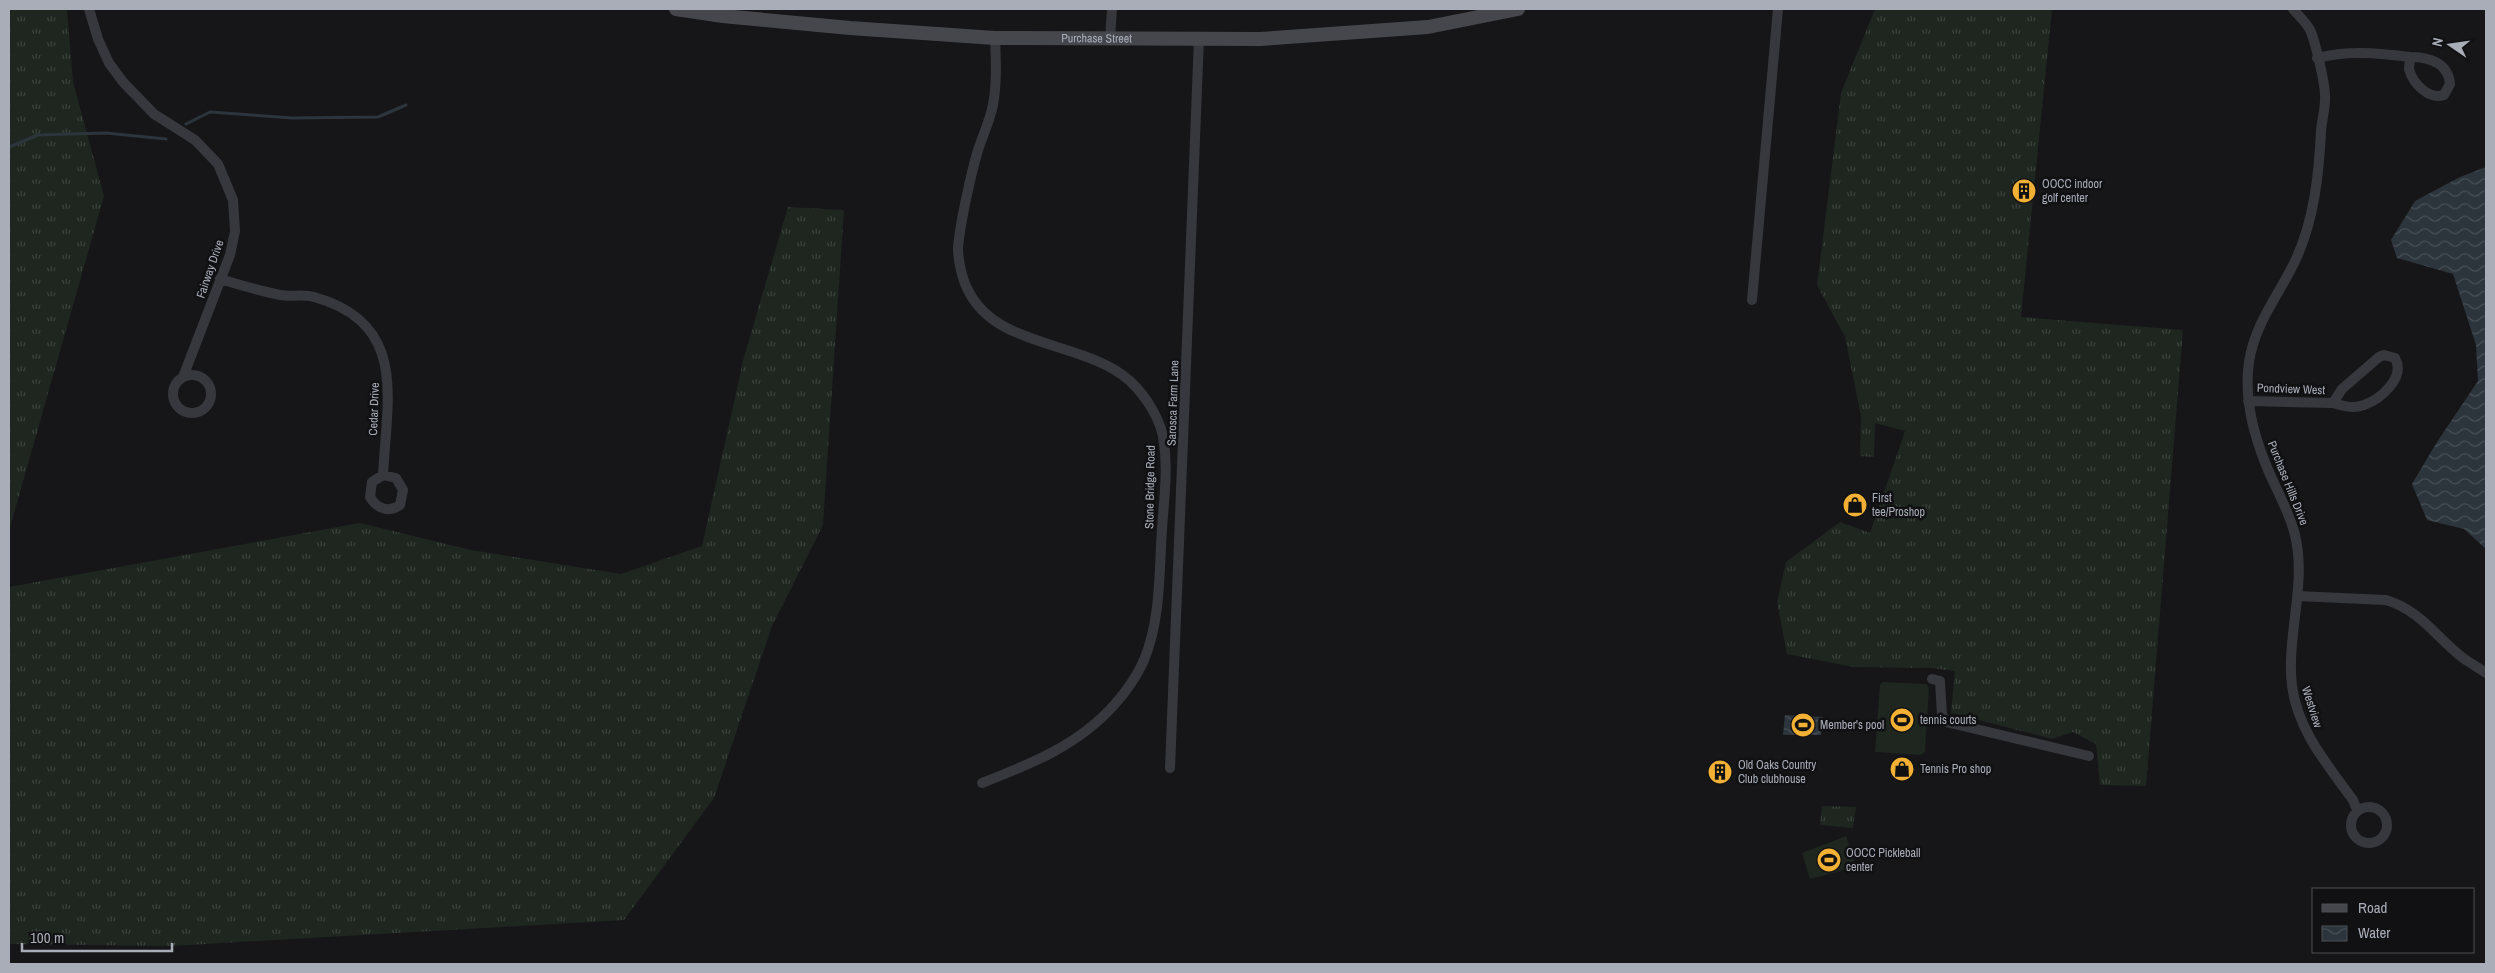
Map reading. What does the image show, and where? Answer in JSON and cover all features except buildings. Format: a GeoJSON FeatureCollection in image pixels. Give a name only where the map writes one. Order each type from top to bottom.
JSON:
{"type":"FeatureCollection","features":[{"type":"Feature","properties":{"kind":"main road","name":"Purchase Street"},"geometry":{"type":"LineString","coordinates":[[685,9],[850,28],[995,38],[1260,39],[1396,31],[1428,27],[1518,9]]}},
{"type":"Feature","properties":{"kind":"street","name":"Fairway Drive"},"geometry":{"type":"LineString","coordinates":[[89,9],[98,39],[109,64],[123,82],[154,114],[195,140],[218,164],[233,200],[235,231],[230,255],[183,377]]}},
{"type":"Feature","properties":{"kind":"street"},"geometry":{"type":"LineString","coordinates":[[1110,38],[1112,9]]}},
{"type":"Feature","properties":{"kind":"street"},"geometry":{"type":"LineString","coordinates":[[1752,300],[1778,9]]}},
{"type":"Feature","properties":{"kind":"street","name":"Purchase Hills Drive"},"geometry":{"type":"LineString","coordinates":[[2293,9],[2311,30],[2325,95],[2314,201],[2296,259],[2260,323],[2249,361],[2248,400],[2263,456],[2295,535],[2299,564],[2297,596]]}},
{"type":"Feature","properties":{"kind":"street","name":"Stone Bridge Road"},"geometry":{"type":"LineString","coordinates":[[982,783],[1056,752],[1093,727],[1117,702],[1144,662],[1153,632],[1158,598],[1165,490],[1164,442],[1159,423],[1131,382],[1109,365],[1071,350],[1014,332],[997,322],[978,305],[967,290],[958,250],[978,152],[994,99],[996,86],[995,38]]}},
{"type":"Feature","properties":{"kind":"street","name":"Sarosca Farm Lane"},"geometry":{"type":"LineString","coordinates":[[1170,768],[1199,38]]}},
{"type":"Feature","properties":{"kind":"street"},"geometry":{"type":"LineString","coordinates":[[2317,58],[2340,53],[2369,51],[2430,58],[2447,72],[2450,84],[2444,95],[2438,97],[2425,92],[2409,69],[2410,57]]}},
{"type":"Feature","properties":{"kind":"street","name":"Cedar Drive"},"geometry":{"type":"LineString","coordinates":[[220,279],[281,295],[311,296],[330,302],[350,313],[369,328],[380,344],[388,382],[383,474]]}},
{"type":"Feature","properties":{"kind":"street","name":"Pondview West"},"geometry":{"type":"LineString","coordinates":[[2248,400],[2333,402],[2344,407],[2364,405],[2384,391],[2397,376],[2399,365],[2395,358],[2384,355],[2379,357],[2342,390],[2333,402]]}},
{"type":"Feature","properties":{"kind":"street"},"geometry":{"type":"LineString","coordinates":[[2297,596],[2386,600],[2396,603],[2413,611],[2463,658],[2486,672]]}},
{"type":"Feature","properties":{"kind":"street","name":"Westview"},"geometry":{"type":"LineString","coordinates":[[2297,596],[2291,673],[2295,700],[2310,741],[2353,800],[2356,810]]}},
{"type":"Feature","properties":{"kind":"street"},"geometry":{"type":"LineString","coordinates":[[1932,678],[1940,681],[1942,715],[1946,722],[2090,756]]}},
{"type":"Feature","properties":{"kind":"green space"},"geometry":{"type":"Polygon","coordinates":[[[9,9],[67,9],[73,82],[104,196],[9,531],[9,9]]]}},
{"type":"Feature","properties":{"kind":"green space"},"geometry":{"type":"Polygon","coordinates":[[[1875,9],[2052,9],[2021,317],[2183,330],[2146,786],[2100,785],[2096,744],[2073,732],[2052,739],[1951,713],[1955,671],[1932,668],[1853,667],[1787,654],[1777,602],[1786,562],[1840,522],[1870,533],[1905,431],[1875,423],[1874,457],[1860,456],[1861,416],[1845,337],[1817,285],[1841,93],[1875,9]]]}},
{"type":"Feature","properties":{"kind":"green space"},"geometry":{"type":"Polygon","coordinates":[[[788,207],[844,210],[823,525],[772,626],[714,798],[624,920],[171,946],[9,944],[9,587],[360,523],[471,550],[621,574],[702,546],[744,357],[788,207]]]}},
{"type":"Feature","properties":{"kind":"green space","name":"tennis courts"},"geometry":{"type":"Polygon","coordinates":[[[1883,682],[1926,684],[1929,688],[1925,752],[1920,755],[1875,752],[1880,685],[1883,682]]]}},
{"type":"Feature","properties":{"kind":"green space"},"geometry":{"type":"Polygon","coordinates":[[[1822,806],[1856,807],[1853,828],[1820,825],[1822,806]]]}},
{"type":"Feature","properties":{"kind":"green space","name":"OOCC Pickleball center"},"geometry":{"type":"Polygon","coordinates":[[[1846,836],[1856,867],[1810,879],[1802,853],[1846,836]]]}},
{"type":"Feature","properties":{"kind":"water"},"geometry":{"type":"Polygon","coordinates":[[[2486,167],[2486,549],[2464,529],[2427,520],[2412,484],[2437,442],[2478,381],[2476,345],[2453,274],[2397,258],[2391,240],[2415,201],[2460,177],[2486,167]]]}},
{"type":"Feature","properties":{"kind":"water","name":"Member's pool"},"geometry":{"type":"Polygon","coordinates":[[[1785,715],[1823,717],[1821,735],[1783,735],[1785,715]]]}},
{"type":"Feature","properties":{"kind":"waterway"},"geometry":{"type":"LineString","coordinates":[[186,124],[210,112],[292,118],[378,117],[406,105]]}},
{"type":"Feature","properties":{"kind":"waterway"},"geometry":{"type":"LineString","coordinates":[[9,147],[38,135],[106,133],[166,139]]}},
{"type":"Feature","properties":{"kind":"place","name":"OOCC indoor golf center"},"geometry":{"type":"Point","coordinates":[2024,191]}},
{"type":"Feature","properties":{"kind":"place","name":"First tee/Proshop"},"geometry":{"type":"Point","coordinates":[1855,505]}},
{"type":"Feature","properties":{"kind":"place","name":"tennis courts"},"geometry":{"type":"Point","coordinates":[1902,720]}},
{"type":"Feature","properties":{"kind":"place","name":"Member's pool"},"geometry":{"type":"Point","coordinates":[1803,725]}},
{"type":"Feature","properties":{"kind":"place","name":"Tennis Pro shop"},"geometry":{"type":"Point","coordinates":[1902,769]}},
{"type":"Feature","properties":{"kind":"place","name":"Old Oaks Country Club clubhouse"},"geometry":{"type":"Point","coordinates":[1720,772]}},
{"type":"Feature","properties":{"kind":"place","name":"OOCC Pickleball center"},"geometry":{"type":"Point","coordinates":[1829,860]}}]}
